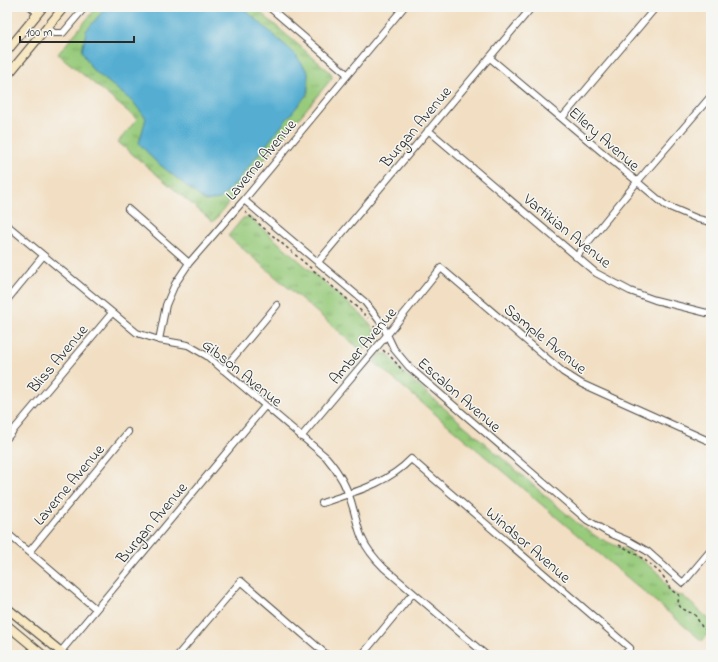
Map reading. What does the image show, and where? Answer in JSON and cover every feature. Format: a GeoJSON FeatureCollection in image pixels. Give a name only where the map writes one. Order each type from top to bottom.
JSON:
{"type":"FeatureCollection","features":[{"type":"Feature","properties":{"kind":"main road"},"geometry":{"type":"LineString","coordinates":[[8,72],[64,7]]}},
{"type":"Feature","properties":{"kind":"main road"},"geometry":{"type":"LineString","coordinates":[[7,51],[40,10]]}},
{"type":"Feature","properties":{"kind":"main road"},"geometry":{"type":"LineString","coordinates":[[7,608],[61,654]]}},
{"type":"Feature","properties":{"kind":"main road"},"geometry":{"type":"LineString","coordinates":[[7,625],[43,655]]}},
{"type":"Feature","properties":{"kind":"street"},"geometry":{"type":"LineString","coordinates":[[31,7],[40,10]]}},
{"type":"Feature","properties":{"kind":"street"},"geometry":{"type":"LineString","coordinates":[[47,27],[54,33],[63,33],[85,7]]}},
{"type":"Feature","properties":{"kind":"street"},"geometry":{"type":"LineString","coordinates":[[269,7],[347,74]]}},
{"type":"Feature","properties":{"kind":"street","name":"Laverne Avenue"},"geometry":{"type":"LineString","coordinates":[[159,340],[166,304],[175,284],[189,262],[244,200],[404,7]]}},
{"type":"Feature","properties":{"kind":"street","name":"Burgan Avenue"},"geometry":{"type":"LineString","coordinates":[[318,262],[532,7]]}},
{"type":"Feature","properties":{"kind":"street"},"geometry":{"type":"LineString","coordinates":[[562,118],[656,7]]}},
{"type":"Feature","properties":{"kind":"street","name":"Ellery Avenue"},"geometry":{"type":"LineString","coordinates":[[490,58],[665,205],[698,219],[711,222]]}},
{"type":"Feature","properties":{"kind":"street"},"geometry":{"type":"LineString","coordinates":[[576,257],[637,182],[711,96]]}},
{"type":"Feature","properties":{"kind":"street","name":"Vartikian Avenue"},"geometry":{"type":"LineString","coordinates":[[428,130],[596,273],[630,291],[655,300],[711,314]]}},
{"type":"Feature","properties":{"kind":"street","name":"Escalon Avenue"},"geometry":{"type":"LineString","coordinates":[[244,200],[365,302],[374,313],[394,349],[409,367],[587,520],[607,532],[631,542],[647,551],[684,583],[711,550]]}},
{"type":"Feature","properties":{"kind":"street"},"geometry":{"type":"LineString","coordinates":[[128,209],[189,262]]}},
{"type":"Feature","properties":{"kind":"street","name":"Gibson Avenue"},"geometry":{"type":"LineString","coordinates":[[7,225],[137,333],[159,340],[188,345],[207,356],[326,457],[344,481],[362,539],[371,554],[384,568],[486,655]]}},
{"type":"Feature","properties":{"kind":"street"},"geometry":{"type":"LineString","coordinates":[[7,300],[43,256]]}},
{"type":"Feature","properties":{"kind":"street","name":"Amber Avenue"},"geometry":{"type":"LineString","coordinates":[[301,437],[442,268]]}},
{"type":"Feature","properties":{"kind":"street","name":"Sample Avenue"},"geometry":{"type":"LineString","coordinates":[[442,268],[563,372],[582,384],[710,439]]}},
{"type":"Feature","properties":{"kind":"street"},"geometry":{"type":"LineString","coordinates":[[224,370],[278,305]]}},
{"type":"Feature","properties":{"kind":"street","name":"Bliss Avenue"},"geometry":{"type":"LineString","coordinates":[[7,438],[112,313]]}},
{"type":"Feature","properties":{"kind":"street","name":"Burgan Avenue"},"geometry":{"type":"LineString","coordinates":[[61,654],[96,609],[265,406]]}},
{"type":"Feature","properties":{"kind":"street","name":"Laverne Avenue"},"geometry":{"type":"LineString","coordinates":[[29,552],[128,432]]}},
{"type":"Feature","properties":{"kind":"street","name":"Windsor Avenue"},"geometry":{"type":"LineString","coordinates":[[349,494],[379,483],[392,476],[412,459],[630,648],[624,655]]}},
{"type":"Feature","properties":{"kind":"street"},"geometry":{"type":"LineString","coordinates":[[322,503],[349,494]]}},
{"type":"Feature","properties":{"kind":"street"},"geometry":{"type":"LineString","coordinates":[[7,533],[96,609]]}},
{"type":"Feature","properties":{"kind":"street"},"geometry":{"type":"LineString","coordinates":[[178,655],[241,581],[327,655]]}},
{"type":"Feature","properties":{"kind":"street"},"geometry":{"type":"LineString","coordinates":[[362,655],[413,593]]}},
{"type":"Feature","properties":{"kind":"green space"},"geometry":{"type":"Polygon","coordinates":[[[97,7],[254,7],[331,73],[332,78],[213,222],[118,142],[137,119],[58,54],[97,7]]]}},
{"type":"Feature","properties":{"kind":"green space"},"geometry":{"type":"Polygon","coordinates":[[[249,217],[366,319],[374,330],[374,337],[362,351],[228,236],[243,218],[249,217]]]}},
{"type":"Feature","properties":{"kind":"green space"},"geometry":{"type":"Polygon","coordinates":[[[380,354],[388,354],[399,369],[577,523],[597,537],[640,559],[660,574],[670,591],[677,595],[683,596],[711,621],[711,630],[702,641],[374,362],[380,354]]]}},
{"type":"Feature","properties":{"kind":"water"},"geometry":{"type":"Polygon","coordinates":[[[106,7],[242,7],[293,52],[308,72],[308,93],[232,187],[220,199],[205,201],[154,160],[139,143],[146,118],[133,102],[92,69],[82,51],[86,31],[106,7]]]}}]}
